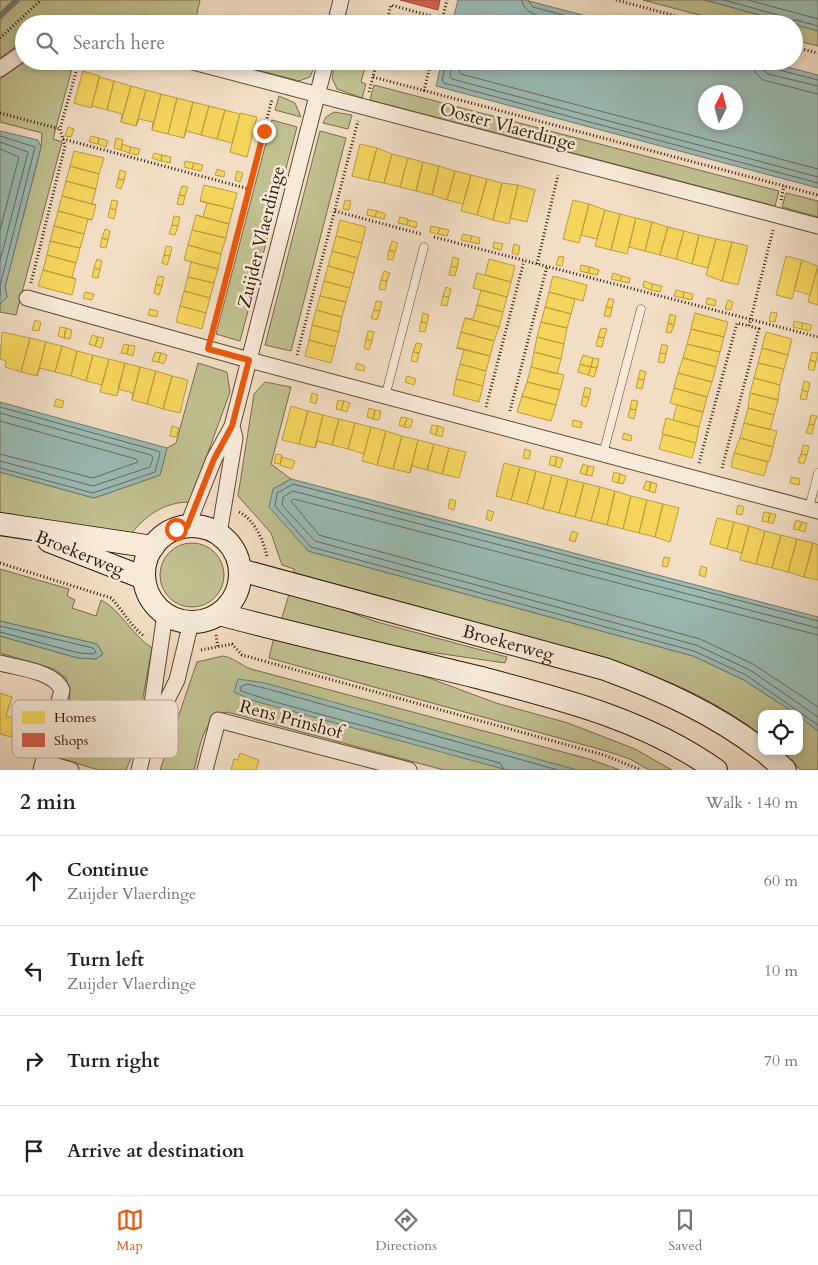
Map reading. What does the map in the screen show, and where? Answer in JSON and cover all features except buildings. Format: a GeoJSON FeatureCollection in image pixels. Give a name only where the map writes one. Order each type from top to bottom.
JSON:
{"type":"FeatureCollection","features":[{"type":"Feature","properties":{"kind":"street"},"geometry":{"type":"LineString","coordinates":[[337,15],[341,0]]}},
{"type":"Feature","properties":{"kind":"street"},"geometry":{"type":"LineString","coordinates":[[0,69],[15,58]]}},
{"type":"Feature","properties":{"kind":"street","name":"Ooster Vlaerdinge"},"geometry":{"type":"LineString","coordinates":[[224,70],[818,226]]}},
{"type":"Feature","properties":{"kind":"street","name":"Zuijder Vlaerdinge"},"geometry":{"type":"LineString","coordinates":[[187,527],[214,459],[232,426],[324,70]]}},
{"type":"Feature","properties":{"kind":"street"},"geometry":{"type":"LineString","coordinates":[[27,298],[292,372],[814,510]]}},
{"type":"Feature","properties":{"kind":"street","name":"Zuijder Vlaerdinge"},"geometry":{"type":"LineString","coordinates":[[219,534],[235,438],[232,426]]}},
{"type":"Feature","properties":{"kind":"street","name":"Broekerweg"},"geometry":{"type":"LineString","coordinates":[[8,526],[153,547]]}},
{"type":"Feature","properties":{"kind":"street","name":"Broekerweg"},"geometry":{"type":"LineString","coordinates":[[8,526],[144,578]]}},
{"type":"Feature","properties":{"kind":"street"},"geometry":{"type":"LineString","coordinates":[[187,527],[206,528],[219,534],[233,550],[240,570],[239,585],[233,600],[219,614],[206,620],[178,621],[165,614],[154,604],[144,578],[146,562],[153,547],[163,536],[176,529],[187,527]]}},
{"type":"Feature","properties":{"kind":"street","name":"Broekerweg"},"geometry":{"type":"LineString","coordinates":[[240,570],[605,669],[655,687],[701,710],[758,748]]}},
{"type":"Feature","properties":{"kind":"street"},"geometry":{"type":"LineString","coordinates":[[153,700],[165,614]]}},
{"type":"Feature","properties":{"kind":"street"},"geometry":{"type":"LineString","coordinates":[[219,614],[405,659],[578,705],[630,722],[668,740],[716,770]]}},
{"type":"Feature","properties":{"kind":"street"},"geometry":{"type":"LineString","coordinates":[[167,700],[177,680],[191,622]]}},
{"type":"Feature","properties":{"kind":"street"},"geometry":{"type":"LineString","coordinates":[[0,662],[51,677],[59,683],[62,690],[59,700]]}},
{"type":"Feature","properties":{"kind":"street","name":"Rens Prinshof"},"geometry":{"type":"LineString","coordinates":[[205,770],[218,720],[406,770]]}},
{"type":"Feature","properties":{"kind":"street","name":"Broekerweg"},"geometry":{"type":"LineString","coordinates":[[768,755],[786,770]]}},
{"type":"Feature","properties":{"kind":"street"},"geometry":{"type":"LineString","coordinates":[[42,766],[71,770]]}},
{"type":"Feature","properties":{"kind":"lane"},"geometry":{"type":"LineString","coordinates":[[385,397],[424,247]]}},
{"type":"Feature","properties":{"kind":"lane"},"geometry":{"type":"LineString","coordinates":[[603,454],[641,309]]}},
{"type":"Feature","properties":{"kind":"lane"},"geometry":{"type":"LineString","coordinates":[[814,510],[818,473]]}},
{"type":"Feature","properties":{"kind":"path"},"geometry":{"type":"LineString","coordinates":[[25,15],[41,0]]}},
{"type":"Feature","properties":{"kind":"path"},"geometry":{"type":"LineString","coordinates":[[443,15],[447,0]]}},
{"type":"Feature","properties":{"kind":"path"},"geometry":{"type":"LineString","coordinates":[[616,0],[672,15]]}},
{"type":"Feature","properties":{"kind":"path"},"geometry":{"type":"LineString","coordinates":[[388,15],[391,5],[420,15]]}},
{"type":"Feature","properties":{"kind":"path"},"geometry":{"type":"LineString","coordinates":[[0,38],[15,24]]}},
{"type":"Feature","properties":{"kind":"path"},"geometry":{"type":"LineString","coordinates":[[803,49],[818,53]]}},
{"type":"Feature","properties":{"kind":"path"},"geometry":{"type":"LineString","coordinates":[[27,298],[65,146],[60,130],[77,70]]}},
{"type":"Feature","properties":{"kind":"path"},"geometry":{"type":"LineString","coordinates":[[370,86],[375,70]]}},
{"type":"Feature","properties":{"kind":"path"},"geometry":{"type":"LineString","coordinates":[[424,91],[429,70]]}},
{"type":"Feature","properties":{"kind":"path","name":"Ooster Vlaerdinge"},"geometry":{"type":"LineString","coordinates":[[373,77],[818,196]]}},
{"type":"Feature","properties":{"kind":"path"},"geometry":{"type":"LineString","coordinates":[[0,113],[60,130]]}},
{"type":"Feature","properties":{"kind":"path"},"geometry":{"type":"LineString","coordinates":[[208,349],[267,119]]}},
{"type":"Feature","properties":{"kind":"path"},"geometry":{"type":"LineString","coordinates":[[63,139],[249,188]]}},
{"type":"Feature","properties":{"kind":"path"},"geometry":{"type":"LineString","coordinates":[[292,372],[353,142]]}},
{"type":"Feature","properties":{"kind":"path"},"geometry":{"type":"LineString","coordinates":[[536,264],[553,194]]}},
{"type":"Feature","properties":{"kind":"path"},"geometry":{"type":"LineString","coordinates":[[335,211],[818,337]]}},
{"type":"Feature","properties":{"kind":"path"},"geometry":{"type":"LineString","coordinates":[[749,326],[768,248]]}},
{"type":"Feature","properties":{"kind":"path"},"geometry":{"type":"LineString","coordinates":[[482,422],[524,261]]}},
{"type":"Feature","properties":{"kind":"path"},"geometry":{"type":"LineString","coordinates":[[506,428],[547,266]]}},
{"type":"Feature","properties":{"kind":"path"},"geometry":{"type":"LineString","coordinates":[[694,478],[737,323],[759,329],[718,484]]}},
{"type":"Feature","properties":{"kind":"path"},"geometry":{"type":"LineString","coordinates":[[224,504],[243,514],[256,528],[263,541],[269,562]]}},
{"type":"Feature","properties":{"kind":"path","name":"Broekerweg"},"geometry":{"type":"LineString","coordinates":[[0,563],[111,598],[121,608],[136,630],[147,638]]}},
{"type":"Feature","properties":{"kind":"path"},"geometry":{"type":"LineString","coordinates":[[198,651],[232,644],[242,655],[604,755],[641,770]]}},
{"type":"Feature","properties":{"kind":"green space"},"geometry":{"type":"Polygon","coordinates":[[[0,0],[200,0],[197,15],[15,15],[15,47],[0,58],[0,0]]]}},
{"type":"Feature","properties":{"kind":"green space"},"geometry":{"type":"Polygon","coordinates":[[[643,0],[705,0],[759,15],[699,15],[643,0]]]}},
{"type":"Feature","properties":{"kind":"green space"},"geometry":{"type":"Polygon","coordinates":[[[803,27],[818,31],[818,46],[803,42],[803,27]]]}},
{"type":"Feature","properties":{"kind":"green space"},"geometry":{"type":"Polygon","coordinates":[[[15,68],[15,70],[72,70],[53,139],[62,142],[16,315],[0,312],[0,304],[7,297],[5,287],[41,147],[42,133],[0,122],[0,79],[15,68]]]}},
{"type":"Feature","properties":{"kind":"green space"},"geometry":{"type":"Polygon","coordinates":[[[257,70],[313,70],[310,77],[299,81],[257,70]]]}},
{"type":"Feature","properties":{"kind":"green space"},"geometry":{"type":"Polygon","coordinates":[[[333,70],[364,70],[361,82],[366,84],[362,98],[337,89],[332,78],[333,70]]]}},
{"type":"Feature","properties":{"kind":"green space"},"geometry":{"type":"Polygon","coordinates":[[[374,85],[779,191],[775,206],[370,100],[374,85]]]}},
{"type":"Feature","properties":{"kind":"green space"},"geometry":{"type":"Polygon","coordinates":[[[279,96],[295,103],[301,117],[275,110],[279,96]]]}},
{"type":"Feature","properties":{"kind":"green space"},"geometry":{"type":"Polygon","coordinates":[[[334,112],[352,115],[348,129],[323,123],[326,117],[334,112]]]}},
{"type":"Feature","properties":{"kind":"green space"},"geometry":{"type":"Polygon","coordinates":[[[272,120],[297,127],[240,341],[216,334],[272,120]]]}},
{"type":"Feature","properties":{"kind":"green space"},"geometry":{"type":"Polygon","coordinates":[[[320,131],[346,138],[291,351],[265,345],[320,131]]]}},
{"type":"Feature","properties":{"kind":"green space"},"geometry":{"type":"Polygon","coordinates":[[[786,193],[818,201],[818,217],[782,207],[786,193]]]}},
{"type":"Feature","properties":{"kind":"green space"},"geometry":{"type":"Polygon","coordinates":[[[198,363],[227,372],[230,392],[190,502],[172,504],[156,511],[130,535],[0,512],[0,472],[94,498],[160,475],[167,448],[176,443],[198,363]]]}},
{"type":"Feature","properties":{"kind":"green space"},"geometry":{"type":"Polygon","coordinates":[[[265,382],[291,387],[271,464],[291,479],[273,489],[308,551],[693,656],[744,680],[790,710],[758,710],[758,733],[702,697],[638,670],[572,650],[294,577],[294,569],[282,565],[271,533],[238,496],[254,394],[265,382]]]}},
{"type":"Feature","properties":{"kind":"green space"},"geometry":{"type":"Polygon","coordinates":[[[186,543],[198,543],[215,552],[222,563],[224,575],[222,587],[215,598],[198,607],[186,607],[174,602],[165,593],[160,581],[160,569],[165,557],[174,548],[186,543]]]}},
{"type":"Feature","properties":{"kind":"green space"},"geometry":{"type":"Polygon","coordinates":[[[0,569],[69,589],[67,596],[75,600],[72,608],[96,616],[101,600],[114,609],[138,636],[152,648],[142,700],[69,700],[66,678],[54,669],[0,653],[0,636],[78,658],[96,659],[103,654],[97,644],[0,621],[0,569]]]}},
{"type":"Feature","properties":{"kind":"green space"},"geometry":{"type":"Polygon","coordinates":[[[290,591],[377,622],[507,657],[505,663],[388,646],[280,624],[290,591]]]}},
{"type":"Feature","properties":{"kind":"green space"},"geometry":{"type":"Polygon","coordinates":[[[274,637],[410,671],[496,703],[568,723],[635,749],[672,770],[649,770],[630,759],[606,751],[269,658],[274,637]]]}},
{"type":"Feature","properties":{"kind":"green space"},"geometry":{"type":"Polygon","coordinates":[[[223,656],[251,669],[589,759],[620,770],[444,770],[227,712],[212,720],[207,727],[200,744],[194,770],[160,770],[164,758],[178,758],[178,717],[197,662],[223,656]]]}},
{"type":"Feature","properties":{"kind":"green space"},"geometry":{"type":"Polygon","coordinates":[[[803,719],[818,731],[818,770],[801,770],[785,755],[803,755],[803,719]]]}},
{"type":"Feature","properties":{"kind":"green space"},"geometry":{"type":"Polygon","coordinates":[[[60,758],[132,758],[126,770],[98,770],[60,758]]]}},
{"type":"Feature","properties":{"kind":"water"},"geometry":{"type":"Polygon","coordinates":[[[458,0],[525,0],[582,15],[454,15],[458,0]]]}},
{"type":"Feature","properties":{"kind":"water"},"geometry":{"type":"Polygon","coordinates":[[[705,0],[818,0],[818,31],[803,27],[803,15],[760,15],[705,0]]]}},
{"type":"Feature","properties":{"kind":"water"},"geometry":{"type":"Polygon","coordinates":[[[440,70],[798,70],[818,75],[818,188],[436,86],[440,70]]]}},
{"type":"Feature","properties":{"kind":"water"},"geometry":{"type":"Polygon","coordinates":[[[0,131],[38,140],[41,147],[5,287],[7,297],[0,304],[0,131]]]}},
{"type":"Feature","properties":{"kind":"water"},"geometry":{"type":"Polygon","coordinates":[[[0,402],[167,448],[160,475],[94,498],[0,472],[0,402]]]}},
{"type":"Feature","properties":{"kind":"water"},"geometry":{"type":"Polygon","coordinates":[[[291,479],[818,617],[818,731],[803,719],[803,710],[790,710],[744,680],[693,656],[308,551],[269,507],[273,489],[291,479]]]}},
{"type":"Feature","properties":{"kind":"water"},"geometry":{"type":"Polygon","coordinates":[[[0,621],[97,644],[103,654],[96,659],[78,658],[0,636],[0,621]]]}},
{"type":"Feature","properties":{"kind":"water"},"geometry":{"type":"Polygon","coordinates":[[[238,679],[265,683],[577,770],[507,770],[251,700],[234,692],[238,679]]]}},
{"type":"Feature","properties":{"kind":"waterway"},"geometry":{"type":"LineString","coordinates":[[0,16],[17,0]]}},
{"type":"Feature","properties":{"kind":"route"},"geometry":{"type":"LineString","coordinates":[[176,529],[187,527],[214,459],[232,426],[249,360],[208,349],[264,131]]}}]}
